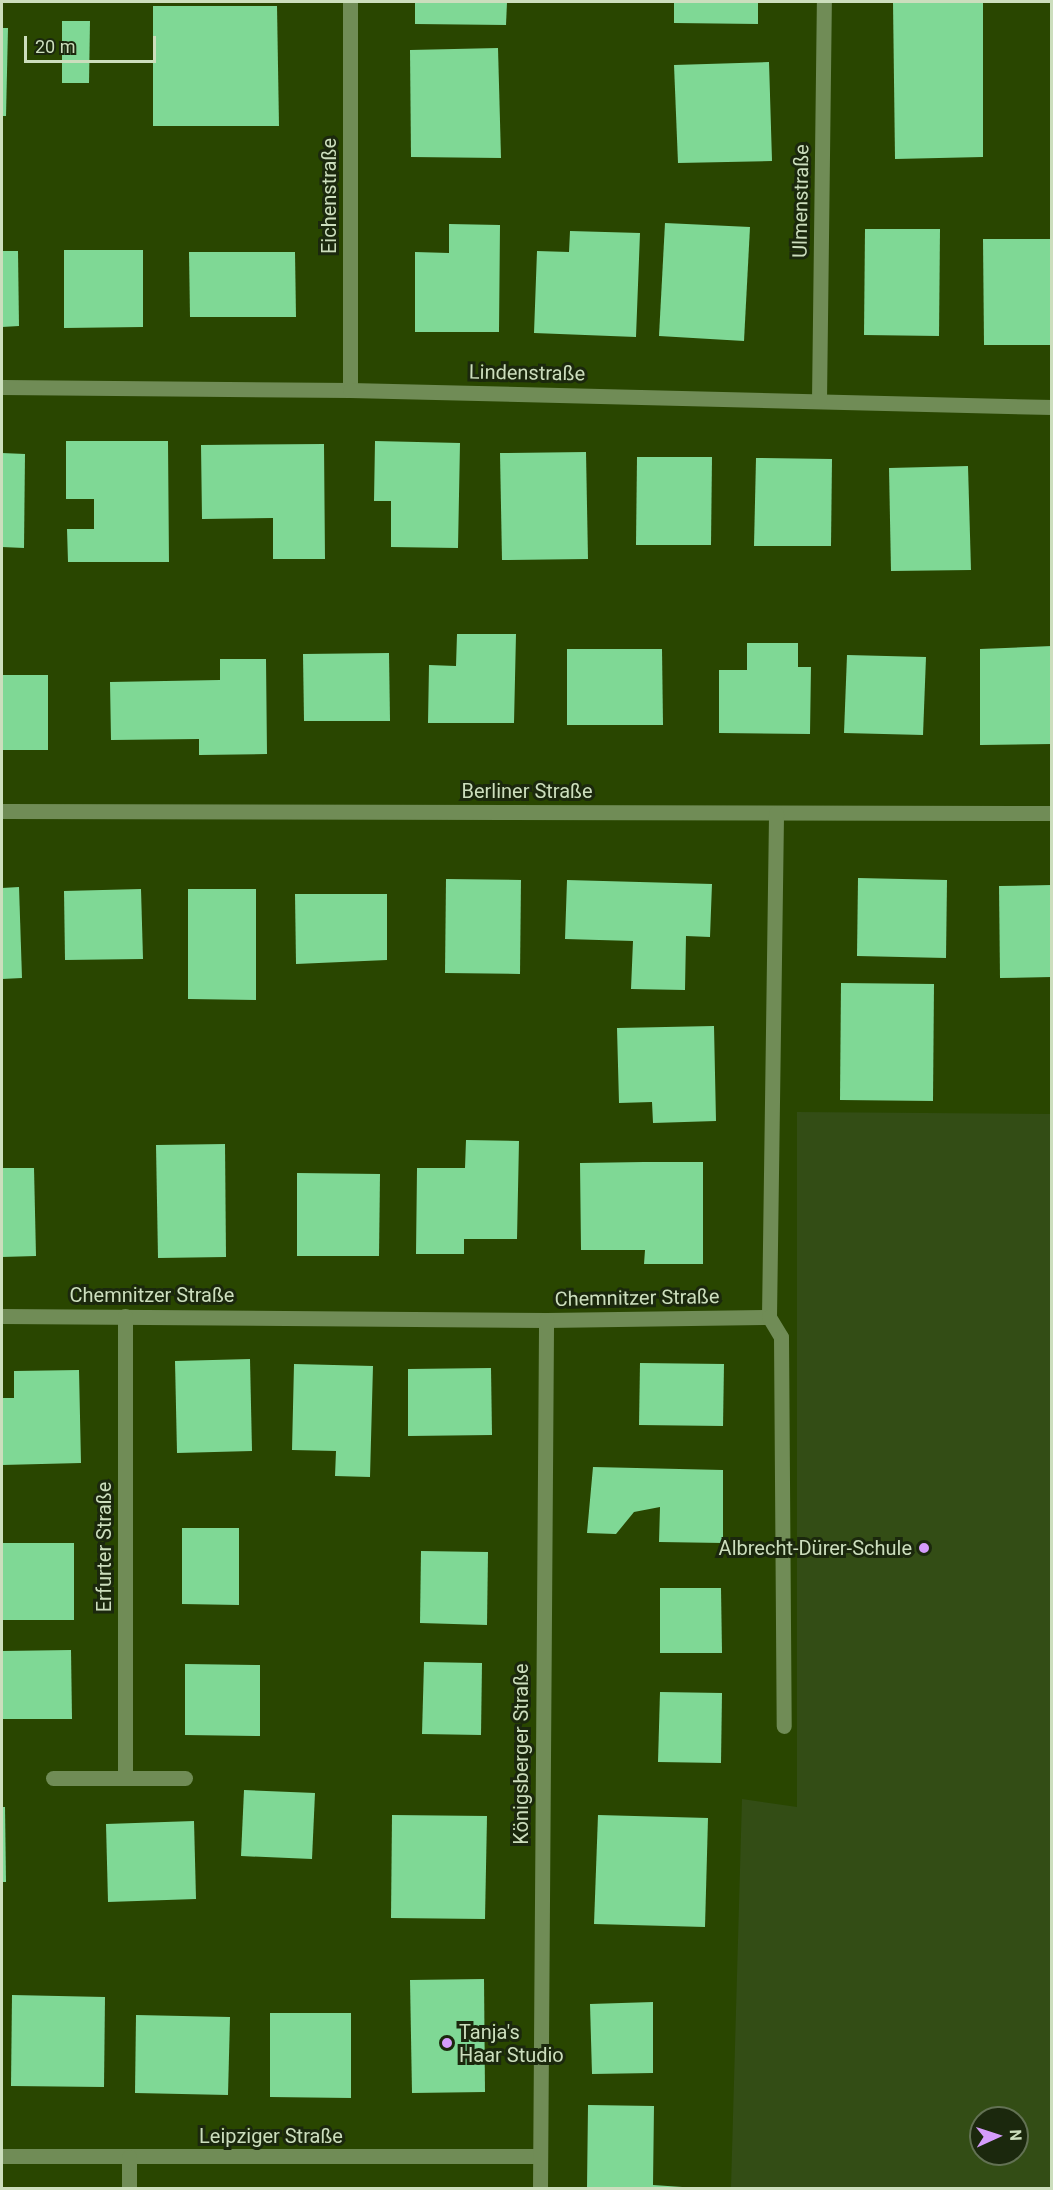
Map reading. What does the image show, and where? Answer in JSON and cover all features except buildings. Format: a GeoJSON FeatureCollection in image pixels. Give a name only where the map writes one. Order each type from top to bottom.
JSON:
{"type":"FeatureCollection","features":[{"type":"Feature","properties":{"kind":"street","name":"Eichenstraße"},"geometry":{"type":"LineString","coordinates":[[350,2],[350,390]]}},
{"type":"Feature","properties":{"kind":"street","name":"Ulmenstraße"},"geometry":{"type":"LineString","coordinates":[[819,401],[824,2]]}},
{"type":"Feature","properties":{"kind":"street","name":"Lindenstraße"},"geometry":{"type":"LineString","coordinates":[[2,387],[350,390],[1052,407]]}},
{"type":"Feature","properties":{"kind":"street","name":"Berliner Straße"},"geometry":{"type":"LineString","coordinates":[[2,811],[1052,813]]}},
{"type":"Feature","properties":{"kind":"street"},"geometry":{"type":"LineString","coordinates":[[776,813],[769,1317],[781,1337],[784,1726]]}},
{"type":"Feature","properties":{"kind":"street","name":"Chemnitzer Straße"},"geometry":{"type":"LineString","coordinates":[[2,1316],[546,1320],[769,1317]]}},
{"type":"Feature","properties":{"kind":"street","name":"Erfurter Straße"},"geometry":{"type":"LineString","coordinates":[[125,1316],[125,1778]]}},
{"type":"Feature","properties":{"kind":"street","name":"Königsberger Straße"},"geometry":{"type":"LineString","coordinates":[[540,2188],[546,1320]]}},
{"type":"Feature","properties":{"kind":"street"},"geometry":{"type":"LineString","coordinates":[[53,1778],[185,1778]]}},
{"type":"Feature","properties":{"kind":"street","name":"Leipziger Straße"},"geometry":{"type":"LineString","coordinates":[[2,2156],[540,2156]]}},
{"type":"Feature","properties":{"kind":"street"},"geometry":{"type":"LineString","coordinates":[[129,2157],[129,2188]]}},
{"type":"Feature","properties":{"kind":"shaded area","name":"Albrecht-Dürer-Schule"},"geometry":{"type":"Polygon","coordinates":[[[797,1112],[1051,1114],[1051,2188],[731,2188],[742,1799],[797,1807],[797,1112]]]}},
{"type":"Feature","properties":{"kind":"place","name":"Albrecht-Dürer-Schule"},"geometry":{"type":"Point","coordinates":[924,1548]}},
{"type":"Feature","properties":{"kind":"place","name":"Tanja's Haar Studio"},"geometry":{"type":"Point","coordinates":[447,2043]}}]}
